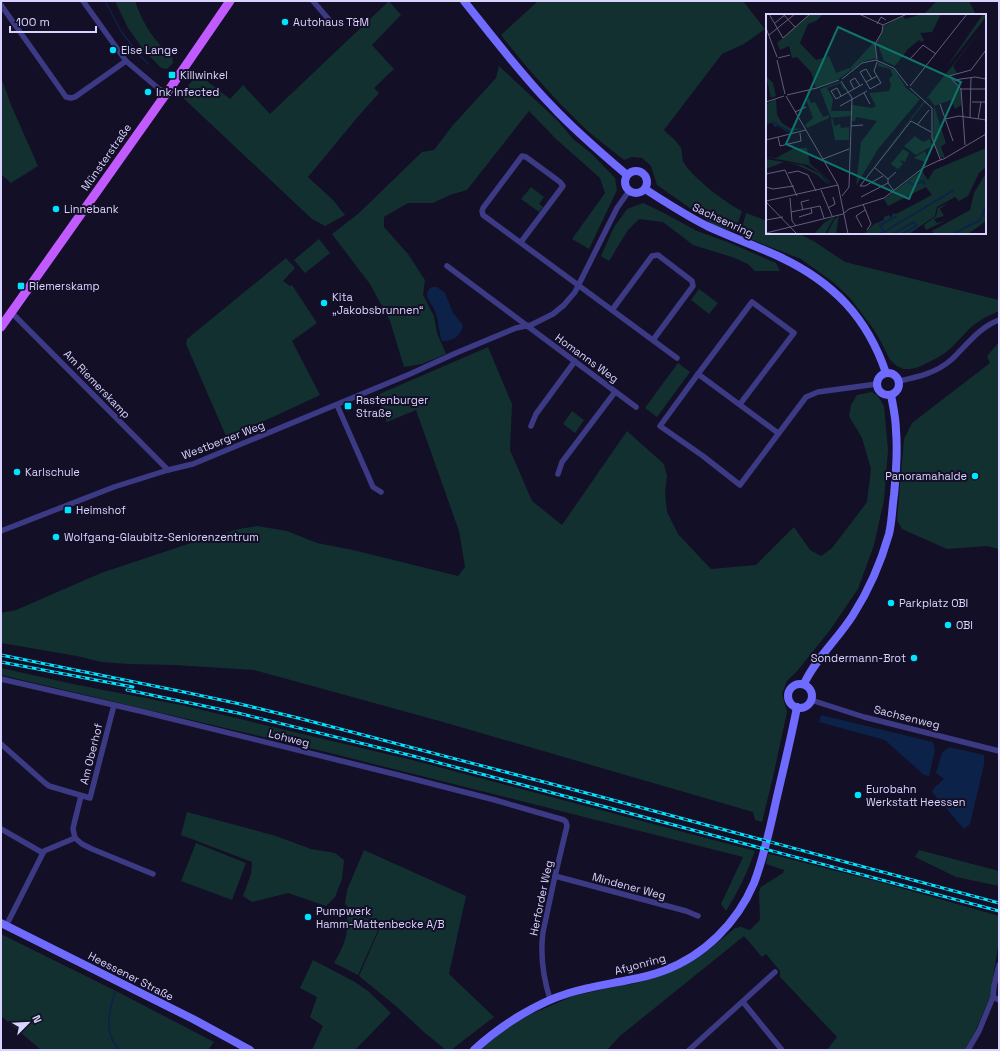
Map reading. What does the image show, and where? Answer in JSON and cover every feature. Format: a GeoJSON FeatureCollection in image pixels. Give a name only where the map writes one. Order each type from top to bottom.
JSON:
{"type":"FeatureCollection","features":[{"type":"Feature","properties":{"kind":"main road","name":"Münsterstraße"},"geometry":{"type":"LineString","coordinates":[[1,327],[230,1]]}},
{"type":"Feature","properties":{"kind":"street"},"geometry":{"type":"LineString","coordinates":[[83,1],[126,60],[159,89],[166,92]]}},
{"type":"Feature","properties":{"kind":"street"},"geometry":{"type":"LineString","coordinates":[[313,1],[331,22]]}},
{"type":"Feature","properties":{"kind":"street"},"geometry":{"type":"LineString","coordinates":[[464,1],[499,46],[551,105],[587,140],[627,175]]}},
{"type":"Feature","properties":{"kind":"street"},"geometry":{"type":"LineString","coordinates":[[1,5],[66,97],[75,97],[126,60]]}},
{"type":"Feature","properties":{"kind":"street"},"geometry":{"type":"LineString","coordinates":[[522,242],[562,186],[562,184],[554,177],[526,157],[522,156],[483,208],[483,214],[677,358]]}},
{"type":"Feature","properties":{"kind":"street"},"geometry":{"type":"LineString","coordinates":[[636,171],[643,173],[647,182],[645,189],[638,193],[629,191],[625,183],[627,175],[636,171]]}},
{"type":"Feature","properties":{"kind":"street","name":"Sachsenring"},"geometry":{"type":"LineString","coordinates":[[645,189],[694,220],[781,258],[812,275],[826,285],[844,300],[864,326],[871,338],[886,373]]}},
{"type":"Feature","properties":{"kind":"street","name":"Westberger Weg"},"geometry":{"type":"LineString","coordinates":[[1,530],[114,487],[168,470],[193,464],[337,405],[516,328],[531,325],[547,317],[562,307],[571,297],[617,208],[629,191]]}},
{"type":"Feature","properties":{"kind":"street"},"geometry":{"type":"LineString","coordinates":[[612,310],[652,256],[658,255],[692,281],[693,286],[653,340]]}},
{"type":"Feature","properties":{"kind":"street","name":"Homanns Weg"},"geometry":{"type":"LineString","coordinates":[[447,266],[636,407]]}},
{"type":"Feature","properties":{"kind":"street"},"geometry":{"type":"LineString","coordinates":[[740,404],[794,333],[752,302],[660,426],[703,456],[740,485],[806,397],[818,392],[877,384]]}},
{"type":"Feature","properties":{"kind":"street","name":"Am Riemerskamp"},"geometry":{"type":"LineString","coordinates":[[11,312],[168,470]]}},
{"type":"Feature","properties":{"kind":"street"},"geometry":{"type":"LineString","coordinates":[[899,381],[926,374],[940,368],[950,361],[982,329],[999,320]]}},
{"type":"Feature","properties":{"kind":"street"},"geometry":{"type":"LineString","coordinates":[[531,426],[536,414],[575,361]]}},
{"type":"Feature","properties":{"kind":"street"},"geometry":{"type":"LineString","coordinates":[[888,372],[894,374],[899,381],[900,384],[898,390],[894,394],[887,395],[881,392],[877,384],[880,376],[888,372]]}},
{"type":"Feature","properties":{"kind":"street"},"geometry":{"type":"LineString","coordinates":[[698,374],[778,433]]}},
{"type":"Feature","properties":{"kind":"street"},"geometry":{"type":"LineString","coordinates":[[558,474],[562,462],[615,392]]}},
{"type":"Feature","properties":{"kind":"street"},"geometry":{"type":"LineString","coordinates":[[804,684],[812,667],[843,630],[860,605],[878,568],[889,533],[897,444],[895,416],[891,394]]}},
{"type":"Feature","properties":{"kind":"street"},"geometry":{"type":"LineString","coordinates":[[337,405],[373,487],[381,492]]}},
{"type":"Feature","properties":{"kind":"street","name":"Lohweg"},"geometry":{"type":"LineString","coordinates":[[1,678],[495,800],[560,818],[566,822],[567,826]]}},
{"type":"Feature","properties":{"kind":"street"},"geometry":{"type":"LineString","coordinates":[[804,684],[811,690],[811,700],[806,706],[797,707],[790,702],[790,689],[794,685],[804,684]]}},
{"type":"Feature","properties":{"kind":"street","name":"Sachsenweg"},"geometry":{"type":"LineString","coordinates":[[811,700],[864,717],[999,751]]}},
{"type":"Feature","properties":{"kind":"street","name":"Am Oberhof"},"geometry":{"type":"LineString","coordinates":[[1,744],[49,786],[90,798],[114,705]]}},
{"type":"Feature","properties":{"kind":"street","name":"Afyonring"},"geometry":{"type":"LineString","coordinates":[[474,1050],[484,1040],[509,1022],[550,999],[570,992],[645,976],[663,971],[679,964],[696,954],[710,943],[732,921],[753,884],[760,865],[797,707]]}},
{"type":"Feature","properties":{"kind":"street","name":"Am Oberhof"},"geometry":{"type":"LineString","coordinates":[[75,838],[73,829],[80,796]]}},
{"type":"Feature","properties":{"kind":"street","name":"Herforder Weg"},"geometry":{"type":"LineString","coordinates":[[550,999],[541,956],[542,942],[567,826]]}},
{"type":"Feature","properties":{"kind":"street"},"geometry":{"type":"LineString","coordinates":[[1,828],[43,853]]}},
{"type":"Feature","properties":{"kind":"street"},"geometry":{"type":"LineString","coordinates":[[3,924],[43,853],[75,838],[92,850],[153,874]]}},
{"type":"Feature","properties":{"kind":"street","name":"Mindener Weg"},"geometry":{"type":"LineString","coordinates":[[555,876],[686,911],[698,916]]}},
{"type":"Feature","properties":{"kind":"street","name":"Heessener Straße"},"geometry":{"type":"LineString","coordinates":[[3,924],[193,1019],[250,1050]]}},
{"type":"Feature","properties":{"kind":"street"},"geometry":{"type":"LineString","coordinates":[[968,1050],[996,998],[994,986],[999,965]]}},
{"type":"Feature","properties":{"kind":"street"},"geometry":{"type":"LineString","coordinates":[[689,1050],[775,972]]}},
{"type":"Feature","properties":{"kind":"street"},"geometry":{"type":"LineString","coordinates":[[743,1002],[782,1050]]}},
{"type":"Feature","properties":{"kind":"green space"},"geometry":{"type":"Polygon","coordinates":[[[115,1],[135,1],[150,32],[172,57],[173,63],[167,69],[161,68],[143,49],[128,28],[115,1]]]}},
{"type":"Feature","properties":{"kind":"green space"},"geometry":{"type":"Polygon","coordinates":[[[389,1],[401,15],[372,45],[394,69],[374,88],[379,93],[308,177],[333,200],[345,215],[325,226],[312,219],[180,95],[198,74],[230,99],[243,85],[270,114],[389,1]]]}},
{"type":"Feature","properties":{"kind":"green space"},"geometry":{"type":"Polygon","coordinates":[[[538,1],[743,1],[765,29],[744,44],[722,54],[664,130],[681,148],[684,163],[688,169],[719,197],[742,211],[735,232],[714,225],[657,185],[651,166],[642,158],[632,157],[624,160],[590,133],[555,98],[522,61],[501,35],[538,1]]]}},
{"type":"Feature","properties":{"kind":"green space"},"geometry":{"type":"Polygon","coordinates":[[[937,1],[969,1],[976,14],[924,14],[937,1]]]}},
{"type":"Feature","properties":{"kind":"green space"},"geometry":{"type":"Polygon","coordinates":[[[499,66],[558,121],[574,140],[591,153],[615,178],[617,190],[589,249],[572,239],[605,193],[600,178],[556,139],[529,111],[467,190],[450,195],[433,203],[408,203],[384,217],[384,227],[408,254],[425,280],[423,295],[434,316],[437,333],[446,354],[422,364],[404,367],[390,321],[370,284],[332,234],[359,213],[422,152],[434,150],[453,125],[496,78],[499,66]]]}},
{"type":"Feature","properties":{"kind":"green space"},"geometry":{"type":"Polygon","coordinates":[[[1,77],[11,105],[38,166],[11,183],[1,174],[1,77]]]}},
{"type":"Feature","properties":{"kind":"green space"},"geometry":{"type":"Polygon","coordinates":[[[531,187],[544,197],[539,204],[543,207],[539,212],[521,199],[531,187]]]}},
{"type":"Feature","properties":{"kind":"green space"},"geometry":{"type":"Polygon","coordinates":[[[643,203],[697,231],[730,243],[776,263],[780,271],[755,271],[748,264],[732,257],[693,245],[663,222],[639,219],[628,230],[609,261],[601,256],[614,227],[627,209],[643,203]]]}},
{"type":"Feature","properties":{"kind":"green space"},"geometry":{"type":"Polygon","coordinates":[[[746,213],[766,221],[766,234],[800,234],[845,262],[999,300],[999,311],[984,318],[971,327],[953,346],[937,358],[919,367],[903,369],[890,360],[872,327],[850,298],[833,282],[801,259],[740,235],[746,213]]]}},
{"type":"Feature","properties":{"kind":"green space"},"geometry":{"type":"Polygon","coordinates":[[[319,239],[330,253],[305,273],[294,260],[319,239]]]}},
{"type":"Feature","properties":{"kind":"green space"},"geometry":{"type":"Polygon","coordinates":[[[286,258],[295,268],[283,281],[290,286],[292,285],[317,323],[292,341],[320,395],[273,417],[226,436],[186,344],[187,339],[286,258]]]}},
{"type":"Feature","properties":{"kind":"green space"},"geometry":{"type":"Polygon","coordinates":[[[699,289],[718,303],[709,314],[691,300],[699,289]]]}},
{"type":"Feature","properties":{"kind":"green space"},"geometry":{"type":"Polygon","coordinates":[[[999,342],[999,549],[987,546],[947,549],[902,529],[897,520],[904,439],[912,423],[990,363],[987,356],[999,342]]]}},
{"type":"Feature","properties":{"kind":"green space"},"geometry":{"type":"Polygon","coordinates":[[[488,347],[512,404],[510,450],[532,501],[562,525],[627,431],[664,464],[667,476],[665,493],[667,512],[678,534],[711,569],[756,565],[794,527],[810,550],[821,556],[832,548],[867,502],[871,469],[862,438],[849,416],[851,405],[857,395],[872,392],[878,396],[884,406],[888,450],[884,500],[874,545],[858,589],[830,630],[798,670],[787,681],[782,694],[787,712],[762,822],[755,820],[753,812],[443,722],[254,670],[101,662],[77,656],[1,643],[1,613],[16,610],[101,573],[188,544],[239,529],[257,526],[287,531],[317,543],[353,550],[458,576],[465,567],[459,531],[416,410],[387,422],[377,395],[488,347]]]}},
{"type":"Feature","properties":{"kind":"green space"},"geometry":{"type":"Polygon","coordinates":[[[678,363],[690,372],[657,417],[645,408],[678,363]]]}},
{"type":"Feature","properties":{"kind":"green space"},"geometry":{"type":"Polygon","coordinates":[[[572,411],[584,420],[575,433],[563,424],[572,411]]]}},
{"type":"Feature","properties":{"kind":"green space"},"geometry":{"type":"Polygon","coordinates":[[[1,668],[181,705],[412,760],[755,851],[742,882],[726,911],[721,904],[743,857],[318,750],[1,675],[1,668]]]}},
{"type":"Feature","properties":{"kind":"green space"},"geometry":{"type":"Polygon","coordinates":[[[187,812],[276,836],[311,849],[335,853],[344,860],[342,879],[335,897],[326,906],[288,893],[252,902],[243,896],[251,874],[252,862],[181,835],[187,812]]]}},
{"type":"Feature","properties":{"kind":"green space"},"geometry":{"type":"Polygon","coordinates":[[[196,843],[246,863],[232,900],[181,881],[196,843]]]}},
{"type":"Feature","properties":{"kind":"green space"},"geometry":{"type":"Polygon","coordinates":[[[364,850],[466,896],[449,974],[494,1017],[451,1050],[446,1050],[359,976],[379,930],[369,918],[354,913],[345,904],[347,890],[364,850]]]}},
{"type":"Feature","properties":{"kind":"green space"},"geometry":{"type":"Polygon","coordinates":[[[919,850],[999,871],[999,886],[956,877],[915,857],[919,850]]]}},
{"type":"Feature","properties":{"kind":"green space"},"geometry":{"type":"Polygon","coordinates":[[[768,854],[887,884],[999,916],[999,940],[992,992],[975,1032],[965,1050],[827,1050],[837,1037],[780,977],[780,971],[766,954],[762,957],[744,936],[620,1036],[607,1050],[479,1050],[502,1031],[527,1016],[573,996],[637,983],[657,977],[694,960],[705,953],[735,928],[741,927],[750,930],[760,920],[759,892],[761,887],[783,873],[784,870],[766,864],[768,854]]]}},
{"type":"Feature","properties":{"kind":"green space"},"geometry":{"type":"Polygon","coordinates":[[[352,913],[369,919],[378,930],[358,975],[334,963],[345,941],[347,917],[352,913]]]}},
{"type":"Feature","properties":{"kind":"green space"},"geometry":{"type":"Polygon","coordinates":[[[1,934],[214,1042],[208,1050],[41,1050],[1,1016],[1,934]]]}},
{"type":"Feature","properties":{"kind":"green space"},"geometry":{"type":"Polygon","coordinates":[[[313,960],[355,982],[368,991],[391,1013],[355,1050],[312,1050],[323,1026],[310,1017],[317,997],[300,988],[313,960]]]}},
{"type":"Feature","properties":{"kind":"water"},"geometry":{"type":"Polygon","coordinates":[[[432,287],[437,287],[445,293],[453,313],[463,325],[461,332],[456,338],[442,341],[436,313],[427,296],[429,289],[432,287]]]}},
{"type":"Feature","properties":{"kind":"water"},"geometry":{"type":"Polygon","coordinates":[[[821,715],[933,742],[935,750],[929,776],[924,775],[885,740],[819,722],[821,715]]]}},
{"type":"Feature","properties":{"kind":"water"},"geometry":{"type":"Polygon","coordinates":[[[949,747],[984,755],[984,765],[970,824],[964,829],[932,792],[934,788],[944,779],[936,773],[942,753],[949,747]]]}},
{"type":"Feature","properties":{"kind":"waterway"},"geometry":{"type":"LineString","coordinates":[[105,1],[121,31],[148,64]]}},
{"type":"Feature","properties":{"kind":"waterway"},"geometry":{"type":"LineString","coordinates":[[115,992],[109,1014],[109,1029],[114,1043],[119,1050]]}},
{"type":"Feature","properties":{"kind":"railway"},"geometry":{"type":"LineString","coordinates":[[1,655],[184,692],[298,718],[999,903]]}},
{"type":"Feature","properties":{"kind":"railway"},"geometry":{"type":"LineString","coordinates":[[1,662],[133,687]]}},
{"type":"Feature","properties":{"kind":"railway"},"geometry":{"type":"LineString","coordinates":[[127,690],[238,713],[413,756],[999,911]]}},
{"type":"Feature","properties":{"kind":"place","name":"Autohaus T&M"},"geometry":{"type":"Point","coordinates":[285,22]}},
{"type":"Feature","properties":{"kind":"place","name":"Else Lange"},"geometry":{"type":"Point","coordinates":[113,50]}},
{"type":"Feature","properties":{"kind":"place","name":"Killwinkel"},"geometry":{"type":"Point","coordinates":[172,75]}},
{"type":"Feature","properties":{"kind":"place","name":"Ink Infected"},"geometry":{"type":"Point","coordinates":[148,92]}},
{"type":"Feature","properties":{"kind":"place","name":"Linnebank"},"geometry":{"type":"Point","coordinates":[56,209]}},
{"type":"Feature","properties":{"kind":"place","name":"Riemerskamp"},"geometry":{"type":"Point","coordinates":[21,286]}},
{"type":"Feature","properties":{"kind":"place","name":"Kita „Jakobsbrunnen“"},"geometry":{"type":"Point","coordinates":[324,303]}},
{"type":"Feature","properties":{"kind":"place","name":"Rastenburger Straße"},"geometry":{"type":"Point","coordinates":[348,406]}},
{"type":"Feature","properties":{"kind":"place","name":"Karlschule"},"geometry":{"type":"Point","coordinates":[17,472]}},
{"type":"Feature","properties":{"kind":"place","name":"Panoramahalde"},"geometry":{"type":"Point","coordinates":[975,476]}},
{"type":"Feature","properties":{"kind":"place","name":"Heimshof"},"geometry":{"type":"Point","coordinates":[68,510]}},
{"type":"Feature","properties":{"kind":"place","name":"Wolfgang-Glaubitz-Seniorenzentrum"},"geometry":{"type":"Point","coordinates":[56,537]}},
{"type":"Feature","properties":{"kind":"place","name":"Parkplatz OBI"},"geometry":{"type":"Point","coordinates":[891,603]}},
{"type":"Feature","properties":{"kind":"place","name":"OBI"},"geometry":{"type":"Point","coordinates":[948,625]}},
{"type":"Feature","properties":{"kind":"place","name":"Sondermann-Brot"},"geometry":{"type":"Point","coordinates":[914,658]}},
{"type":"Feature","properties":{"kind":"place","name":"Eurobahn Werkstatt Heessen"},"geometry":{"type":"Point","coordinates":[858,795]}},
{"type":"Feature","properties":{"kind":"place","name":"Pumpwerk Hamm-Mattenbecke A/B"},"geometry":{"type":"Point","coordinates":[308,917]}}]}
